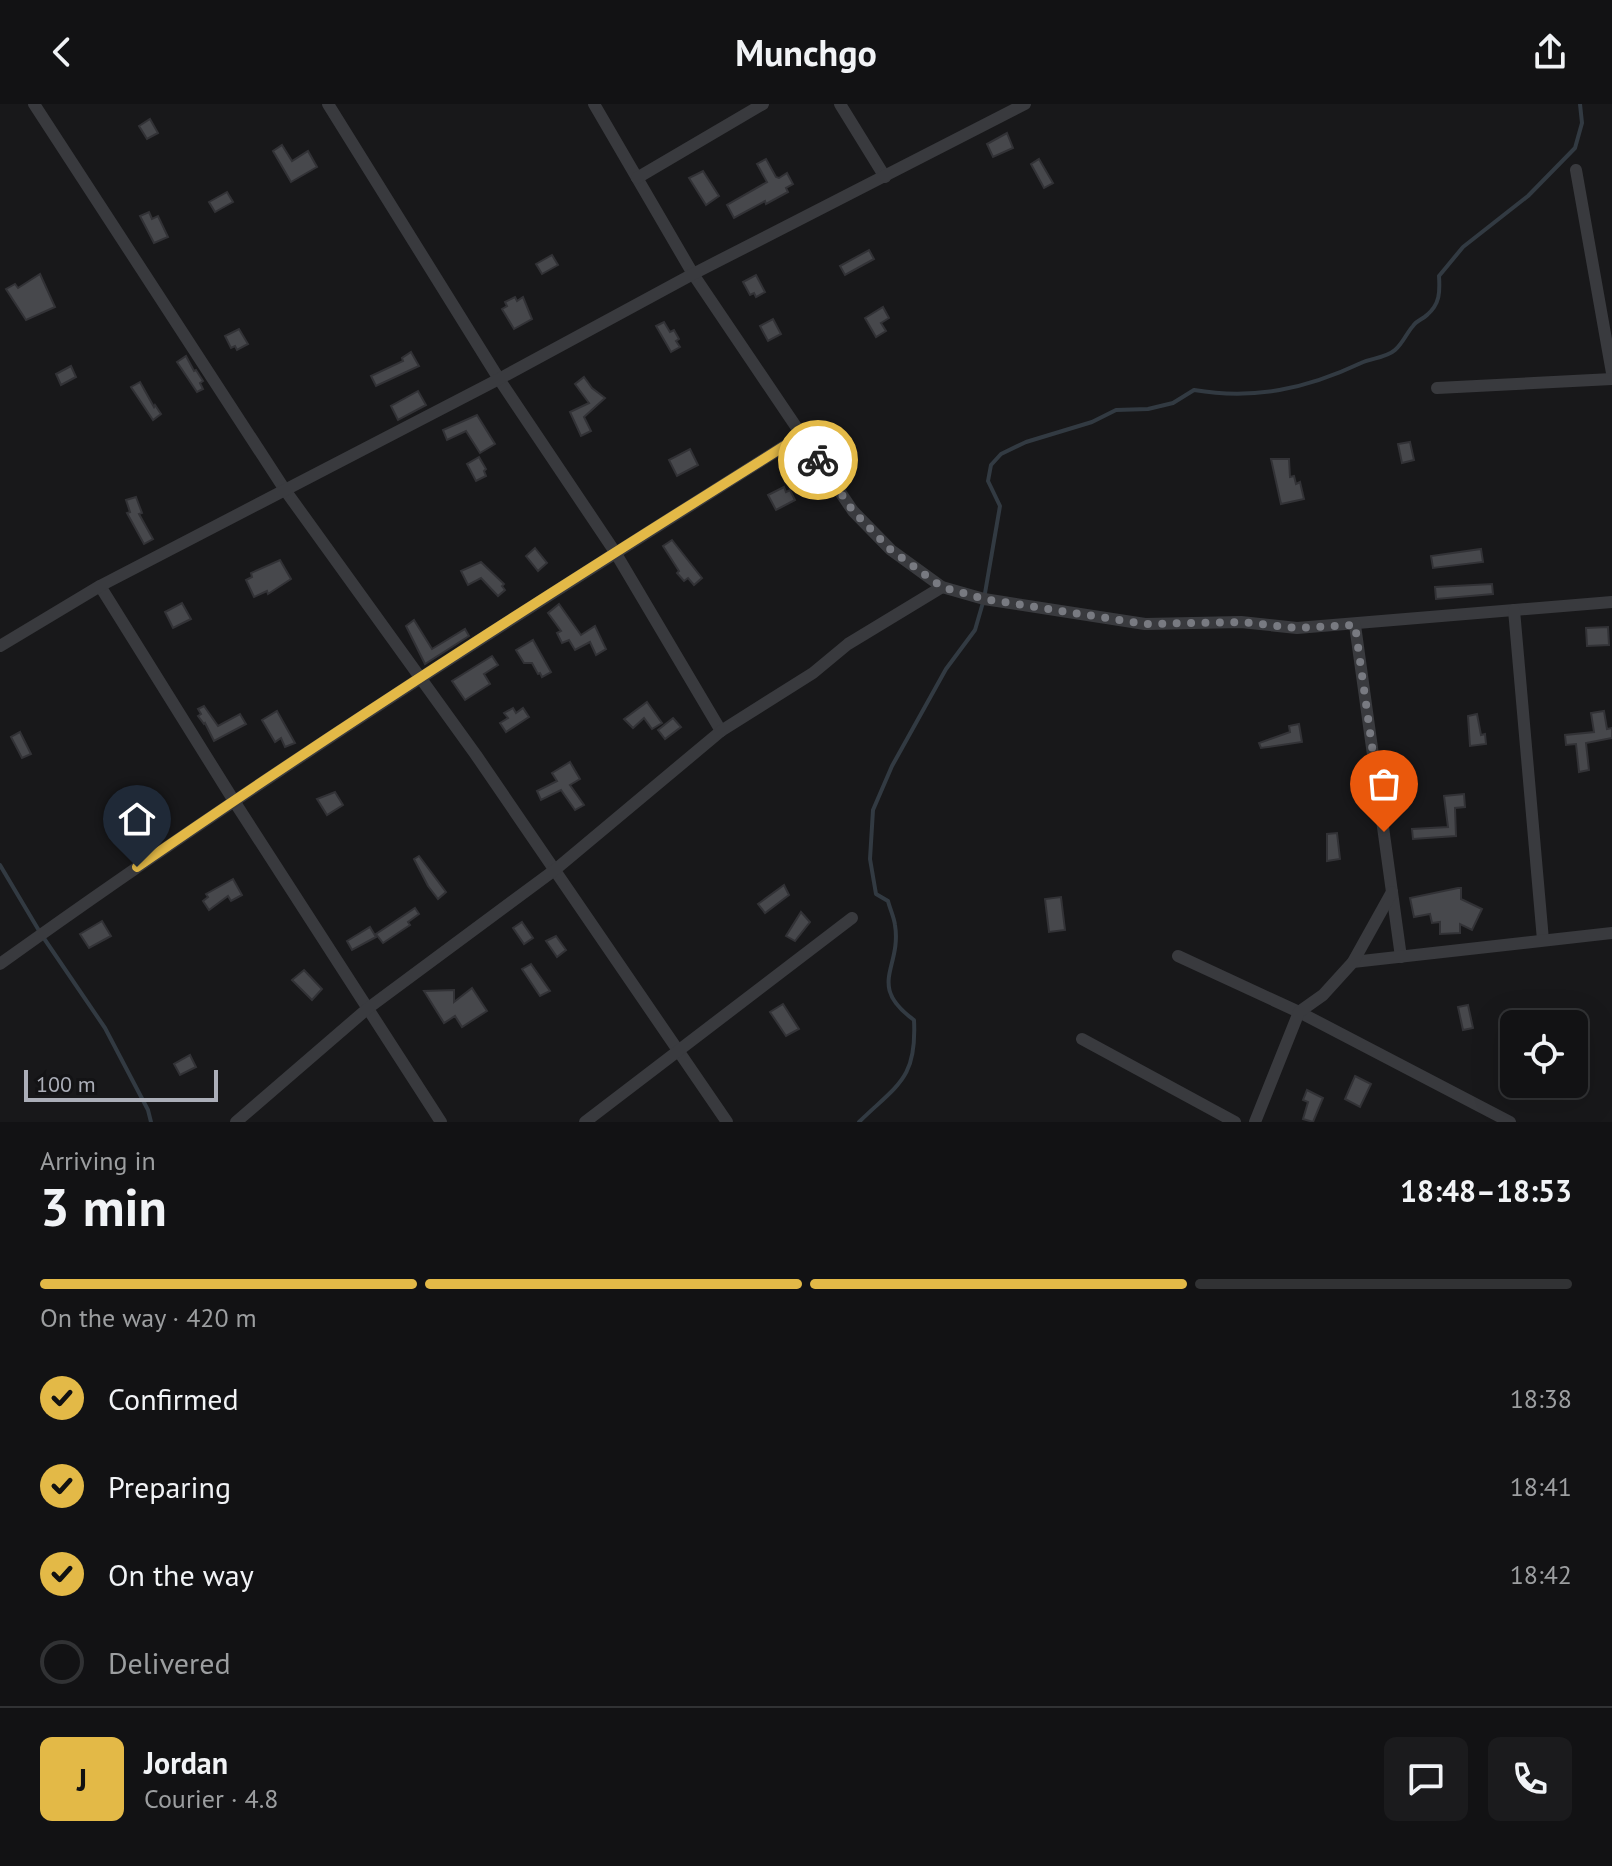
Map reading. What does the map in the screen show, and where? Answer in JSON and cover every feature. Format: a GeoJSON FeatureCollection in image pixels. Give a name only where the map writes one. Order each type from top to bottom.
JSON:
{"type":"FeatureCollection","features":[{"type":"Feature","properties":{"kind":"street"},"geometry":{"type":"LineString","coordinates":[[34,104],[285,490],[556,869],[727,1122]]}},
{"type":"Feature","properties":{"kind":"street"},"geometry":{"type":"LineString","coordinates":[[328,104],[499,379],[615,552],[721,731]]}},
{"type":"Feature","properties":{"kind":"street"},"geometry":{"type":"LineString","coordinates":[[594,104],[693,274],[853,511],[891,550],[942,587],[984,599],[1145,624],[1241,622],[1297,628],[1612,602]]}},
{"type":"Feature","properties":{"kind":"street"},"geometry":{"type":"LineString","coordinates":[[637,178],[763,104]]}},
{"type":"Feature","properties":{"kind":"street"},"geometry":{"type":"LineString","coordinates":[[840,104],[885,177]]}},
{"type":"Feature","properties":{"kind":"street"},"geometry":{"type":"LineString","coordinates":[[0,646],[100,586],[499,379],[693,274],[1025,104]]}},
{"type":"Feature","properties":{"kind":"street"},"geometry":{"type":"LineString","coordinates":[[1576,170],[1612,373]]}},
{"type":"Feature","properties":{"kind":"street"},"geometry":{"type":"LineString","coordinates":[[1437,388],[1612,379]]}},
{"type":"Feature","properties":{"kind":"street"},"geometry":{"type":"LineString","coordinates":[[0,964],[234,801],[615,552],[802,435]]}},
{"type":"Feature","properties":{"kind":"street"},"geometry":{"type":"LineString","coordinates":[[100,586],[441,1122]]}},
{"type":"Feature","properties":{"kind":"street"},"geometry":{"type":"LineString","coordinates":[[236,1122],[367,1009],[556,869],[721,731],[813,673],[848,644],[942,587]]}},
{"type":"Feature","properties":{"kind":"street"},"geometry":{"type":"LineString","coordinates":[[1514,610],[1543,940]]}},
{"type":"Feature","properties":{"kind":"street"},"geometry":{"type":"LineString","coordinates":[[1355,625],[1401,957]]}},
{"type":"Feature","properties":{"kind":"street"},"geometry":{"type":"LineString","coordinates":[[1255,1122],[1299,1012],[1323,995],[1353,962],[1392,892]]}},
{"type":"Feature","properties":{"kind":"street"},"geometry":{"type":"LineString","coordinates":[[585,1122],[852,918]]}},
{"type":"Feature","properties":{"kind":"street"},"geometry":{"type":"LineString","coordinates":[[1353,962],[1612,933]]}},
{"type":"Feature","properties":{"kind":"street"},"geometry":{"type":"LineString","coordinates":[[1178,956],[1299,1012],[1510,1122]]}},
{"type":"Feature","properties":{"kind":"street"},"geometry":{"type":"LineString","coordinates":[[1082,1039],[1235,1122]]}},
{"type":"Feature","properties":{"kind":"building"},"geometry":{"type":"Polygon","coordinates":[[[150,119],[158,133],[147,139],[139,126],[150,119]]]}},
{"type":"Feature","properties":{"kind":"building"},"geometry":{"type":"Polygon","coordinates":[[[1007,133],[1013,148],[993,157],[987,144],[1007,133]]]}},
{"type":"Feature","properties":{"kind":"building"},"geometry":{"type":"Polygon","coordinates":[[[282,145],[292,161],[308,151],[317,167],[291,182],[273,151],[282,145]]]}},
{"type":"Feature","properties":{"kind":"building"},"geometry":{"type":"Polygon","coordinates":[[[766,159],[776,177],[787,173],[793,184],[786,188],[788,192],[734,218],[727,205],[767,182],[757,164],[766,159]]]}},
{"type":"Feature","properties":{"kind":"building"},"geometry":{"type":"Polygon","coordinates":[[[1039,159],[1053,183],[1044,188],[1031,164],[1039,159]]]}},
{"type":"Feature","properties":{"kind":"building"},"geometry":{"type":"Polygon","coordinates":[[[703,171],[719,196],[706,205],[689,178],[703,171]]]}},
{"type":"Feature","properties":{"kind":"building"},"geometry":{"type":"Polygon","coordinates":[[[227,192],[233,202],[215,212],[209,202],[227,192]]]}},
{"type":"Feature","properties":{"kind":"building"},"geometry":{"type":"Polygon","coordinates":[[[149,212],[152,219],[158,216],[168,237],[154,243],[140,216],[149,212]]]}},
{"type":"Feature","properties":{"kind":"building"},"geometry":{"type":"Polygon","coordinates":[[[869,250],[874,259],[845,275],[840,266],[869,250]]]}},
{"type":"Feature","properties":{"kind":"building"},"geometry":{"type":"Polygon","coordinates":[[[552,255],[558,265],[542,274],[536,264],[552,255]]]}},
{"type":"Feature","properties":{"kind":"building"},"geometry":{"type":"Polygon","coordinates":[[[40,274],[55,307],[26,320],[6,289],[15,284],[18,288],[40,274]]]}},
{"type":"Feature","properties":{"kind":"building"},"geometry":{"type":"Polygon","coordinates":[[[756,275],[765,292],[756,297],[754,293],[750,295],[743,282],[756,275]]]}},
{"type":"Feature","properties":{"kind":"building"},"geometry":{"type":"Polygon","coordinates":[[[515,297],[517,301],[523,297],[532,319],[514,329],[502,309],[507,306],[505,302],[515,297]]]}},
{"type":"Feature","properties":{"kind":"building"},"geometry":{"type":"Polygon","coordinates":[[[883,307],[889,318],[881,323],[886,331],[876,337],[865,318],[883,307]]]}},
{"type":"Feature","properties":{"kind":"building"},"geometry":{"type":"Polygon","coordinates":[[[773,319],[781,334],[768,341],[760,326],[773,319]]]}},
{"type":"Feature","properties":{"kind":"building"},"geometry":{"type":"Polygon","coordinates":[[[664,322],[679,339],[676,341],[680,347],[671,352],[656,326],[664,322]]]}},
{"type":"Feature","properties":{"kind":"building"},"geometry":{"type":"Polygon","coordinates":[[[239,329],[248,344],[237,350],[235,346],[231,348],[225,336],[239,329]]]}},
{"type":"Feature","properties":{"kind":"building"},"geometry":{"type":"Polygon","coordinates":[[[411,352],[419,366],[376,386],[371,376],[403,361],[402,358],[411,352]]]}},
{"type":"Feature","properties":{"kind":"building"},"geometry":{"type":"Polygon","coordinates":[[[186,356],[203,381],[200,383],[203,389],[197,392],[177,362],[186,356]]]}},
{"type":"Feature","properties":{"kind":"building"},"geometry":{"type":"Polygon","coordinates":[[[71,366],[76,377],[61,385],[56,374],[71,366]]]}},
{"type":"Feature","properties":{"kind":"building"},"geometry":{"type":"Polygon","coordinates":[[[584,377],[605,398],[584,417],[591,431],[581,436],[570,412],[589,403],[575,384],[584,377]]]}},
{"type":"Feature","properties":{"kind":"building"},"geometry":{"type":"Polygon","coordinates":[[[140,382],[161,414],[153,420],[131,387],[140,382]]]}},
{"type":"Feature","properties":{"kind":"building"},"geometry":{"type":"Polygon","coordinates":[[[418,391],[426,405],[398,420],[391,406],[418,391]]]}},
{"type":"Feature","properties":{"kind":"building"},"geometry":{"type":"Polygon","coordinates":[[[477,415],[495,444],[480,453],[466,431],[447,440],[443,430],[477,415]]]}},
{"type":"Feature","properties":{"kind":"building"},"geometry":{"type":"Polygon","coordinates":[[[1410,442],[1414,460],[1402,463],[1398,444],[1410,442]]]}},
{"type":"Feature","properties":{"kind":"building"},"geometry":{"type":"Polygon","coordinates":[[[690,449],[698,465],[677,476],[669,460],[690,449]]]}},
{"type":"Feature","properties":{"kind":"building"},"geometry":{"type":"Polygon","coordinates":[[[479,457],[486,469],[486,476],[476,481],[467,464],[479,457]]]}},
{"type":"Feature","properties":{"kind":"building"},"geometry":{"type":"Polygon","coordinates":[[[1271,459],[1289,459],[1290,477],[1294,476],[1296,484],[1300,482],[1304,499],[1281,504],[1271,459]]]}},
{"type":"Feature","properties":{"kind":"building"},"geometry":{"type":"Polygon","coordinates":[[[784,487],[786,492],[790,490],[795,500],[776,510],[768,495],[784,487]]]}},
{"type":"Feature","properties":{"kind":"building"},"geometry":{"type":"Polygon","coordinates":[[[136,497],[142,513],[139,514],[153,539],[144,544],[127,513],[130,512],[126,500],[136,497]]]}},
{"type":"Feature","properties":{"kind":"building"},"geometry":{"type":"Polygon","coordinates":[[[672,540],[702,578],[694,585],[688,578],[684,581],[677,573],[679,571],[663,546],[672,540]]]}},
{"type":"Feature","properties":{"kind":"building"},"geometry":{"type":"Polygon","coordinates":[[[535,548],[547,563],[538,571],[526,556],[535,548]]]}},
{"type":"Feature","properties":{"kind":"building"},"geometry":{"type":"Polygon","coordinates":[[[1481,549],[1483,562],[1433,568],[1431,556],[1481,549]]]}},
{"type":"Feature","properties":{"kind":"building"},"geometry":{"type":"Polygon","coordinates":[[[280,560],[291,579],[268,594],[267,591],[254,597],[246,580],[252,577],[251,573],[280,560]]]}},
{"type":"Feature","properties":{"kind":"building"},"geometry":{"type":"Polygon","coordinates":[[[481,562],[504,584],[505,590],[498,596],[481,578],[468,585],[461,571],[481,562]]]}},
{"type":"Feature","properties":{"kind":"building"},"geometry":{"type":"Polygon","coordinates":[[[1492,584],[1493,594],[1436,599],[1435,587],[1492,584]]]}},
{"type":"Feature","properties":{"kind":"building"},"geometry":{"type":"Polygon","coordinates":[[[182,603],[191,619],[173,628],[165,612],[182,603]]]}},
{"type":"Feature","properties":{"kind":"building"},"geometry":{"type":"Polygon","coordinates":[[[559,604],[581,635],[595,626],[606,649],[596,655],[590,642],[575,650],[569,640],[562,643],[557,633],[561,631],[548,613],[559,604]]]}},
{"type":"Feature","properties":{"kind":"building"},"geometry":{"type":"Polygon","coordinates":[[[414,620],[432,649],[465,629],[469,636],[425,664],[406,626],[414,620]]]}},
{"type":"Feature","properties":{"kind":"building"},"geometry":{"type":"Polygon","coordinates":[[[1608,627],[1609,645],[1587,646],[1586,628],[1608,627]]]}},
{"type":"Feature","properties":{"kind":"building"},"geometry":{"type":"Polygon","coordinates":[[[533,640],[551,672],[542,677],[532,663],[524,663],[516,650],[533,640]]]}},
{"type":"Feature","properties":{"kind":"building"},"geometry":{"type":"Polygon","coordinates":[[[492,656],[498,665],[484,674],[490,684],[465,700],[452,681],[492,656]]]}},
{"type":"Feature","properties":{"kind":"building"},"geometry":{"type":"Polygon","coordinates":[[[647,702],[662,723],[652,729],[644,718],[633,728],[624,719],[647,702]]]}},
{"type":"Feature","properties":{"kind":"building"},"geometry":{"type":"Polygon","coordinates":[[[204,706],[218,726],[240,714],[246,724],[214,741],[198,716],[201,714],[198,709],[204,706]]]}},
{"type":"Feature","properties":{"kind":"building"},"geometry":{"type":"Polygon","coordinates":[[[513,708],[516,713],[523,708],[529,717],[506,732],[500,723],[508,718],[504,713],[513,708]]]}},
{"type":"Feature","properties":{"kind":"building"},"geometry":{"type":"Polygon","coordinates":[[[277,711],[295,743],[285,747],[281,738],[275,742],[262,720],[277,711]]]}},
{"type":"Feature","properties":{"kind":"building"},"geometry":{"type":"Polygon","coordinates":[[[1604,711],[1607,729],[1612,728],[1612,738],[1586,743],[1589,770],[1579,772],[1576,744],[1566,745],[1565,735],[1594,732],[1591,713],[1604,711]]]}},
{"type":"Feature","properties":{"kind":"building"},"geometry":{"type":"Polygon","coordinates":[[[1477,714],[1486,744],[1470,746],[1468,716],[1477,714]]]}},
{"type":"Feature","properties":{"kind":"building"},"geometry":{"type":"Polygon","coordinates":[[[673,718],[681,727],[665,739],[658,730],[673,718]]]}},
{"type":"Feature","properties":{"kind":"building"},"geometry":{"type":"Polygon","coordinates":[[[1299,724],[1302,742],[1261,748],[1259,743],[1290,732],[1289,726],[1299,724]]]}},
{"type":"Feature","properties":{"kind":"building"},"geometry":{"type":"Polygon","coordinates":[[[20,732],[31,754],[22,758],[11,737],[20,732]]]}},
{"type":"Feature","properties":{"kind":"building"},"geometry":{"type":"Polygon","coordinates":[[[570,762],[580,779],[570,785],[584,805],[575,810],[561,790],[541,800],[537,791],[557,781],[552,773],[570,762]]]}},
{"type":"Feature","properties":{"kind":"building"},"geometry":{"type":"Polygon","coordinates":[[[335,792],[343,805],[327,815],[317,799],[335,792]]]}},
{"type":"Feature","properties":{"kind":"building"},"geometry":{"type":"Polygon","coordinates":[[[1464,794],[1465,807],[1455,808],[1456,836],[1413,839],[1412,829],[1448,827],[1444,796],[1464,794]]]}},
{"type":"Feature","properties":{"kind":"building"},"geometry":{"type":"Polygon","coordinates":[[[1337,833],[1340,859],[1327,861],[1327,834],[1337,833]]]}},
{"type":"Feature","properties":{"kind":"building"},"geometry":{"type":"Polygon","coordinates":[[[419,856],[446,892],[438,899],[414,859],[419,856]]]}},
{"type":"Feature","properties":{"kind":"building"},"geometry":{"type":"Polygon","coordinates":[[[233,879],[242,895],[231,901],[228,896],[209,910],[203,901],[208,897],[206,894],[233,879]]]}},
{"type":"Feature","properties":{"kind":"building"},"geometry":{"type":"Polygon","coordinates":[[[784,885],[789,895],[765,913],[758,904],[784,885]]]}},
{"type":"Feature","properties":{"kind":"building"},"geometry":{"type":"Polygon","coordinates":[[[1461,888],[1461,899],[1482,909],[1472,930],[1460,924],[1460,933],[1440,934],[1440,922],[1432,923],[1430,914],[1414,917],[1410,898],[1461,888]]]}},
{"type":"Feature","properties":{"kind":"building"},"geometry":{"type":"Polygon","coordinates":[[[1061,897],[1065,930],[1049,932],[1045,899],[1061,897]]]}},
{"type":"Feature","properties":{"kind":"building"},"geometry":{"type":"Polygon","coordinates":[[[415,908],[419,914],[408,922],[410,925],[383,943],[376,934],[415,908]]]}},
{"type":"Feature","properties":{"kind":"building"},"geometry":{"type":"Polygon","coordinates":[[[801,912],[810,922],[795,941],[786,936],[801,912]]]}},
{"type":"Feature","properties":{"kind":"building"},"geometry":{"type":"Polygon","coordinates":[[[102,921],[111,936],[89,948],[80,934],[102,921]]]}},
{"type":"Feature","properties":{"kind":"building"},"geometry":{"type":"Polygon","coordinates":[[[522,922],[533,938],[524,944],[513,928],[522,922]]]}},
{"type":"Feature","properties":{"kind":"building"},"geometry":{"type":"Polygon","coordinates":[[[370,927],[376,937],[352,950],[347,941],[370,927]]]}},
{"type":"Feature","properties":{"kind":"building"},"geometry":{"type":"Polygon","coordinates":[[[556,936],[566,950],[557,957],[546,941],[556,936]]]}},
{"type":"Feature","properties":{"kind":"building"},"geometry":{"type":"Polygon","coordinates":[[[531,964],[550,991],[540,996],[522,969],[531,964]]]}},
{"type":"Feature","properties":{"kind":"building"},"geometry":{"type":"Polygon","coordinates":[[[304,970],[322,989],[312,1000],[292,980],[304,970]]]}},
{"type":"Feature","properties":{"kind":"building"},"geometry":{"type":"Polygon","coordinates":[[[472,988],[487,1011],[462,1027],[455,1016],[444,1023],[424,991],[454,990],[454,1002],[472,988]]]}},
{"type":"Feature","properties":{"kind":"building"},"geometry":{"type":"Polygon","coordinates":[[[783,1004],[799,1029],[786,1036],[770,1012],[783,1004]]]}},
{"type":"Feature","properties":{"kind":"building"},"geometry":{"type":"Polygon","coordinates":[[[1468,1005],[1473,1028],[1463,1030],[1458,1007],[1468,1005]]]}},
{"type":"Feature","properties":{"kind":"building"},"geometry":{"type":"Polygon","coordinates":[[[190,1055],[196,1067],[180,1075],[174,1064],[190,1055]]]}},
{"type":"Feature","properties":{"kind":"building"},"geometry":{"type":"Polygon","coordinates":[[[1355,1076],[1371,1084],[1360,1107],[1345,1099],[1355,1076]]]}},
{"type":"Feature","properties":{"kind":"building"},"geometry":{"type":"Polygon","coordinates":[[[1307,1090],[1323,1098],[1313,1122],[1303,1119],[1308,1102],[1303,1100],[1307,1090]]]}},
{"type":"Feature","properties":{"kind":"waterway"},"geometry":{"type":"LineString","coordinates":[[859,1122],[902,1079],[908,1068],[914,1040],[914,1020],[900,1008],[889,986],[896,940],[895,925],[888,901],[876,894],[870,859],[873,810],[892,766],[946,669],[975,630],[984,599],[1000,506],[988,481],[991,465],[1001,454],[1026,442],[1092,422],[1116,410],[1148,409],[1173,403],[1194,390],[1238,394],[1300,386],[1391,353],[1414,324],[1434,307],[1439,292],[1439,276],[1463,247],[1528,196],[1575,148],[1582,123],[1580,104]]}},
{"type":"Feature","properties":{"kind":"waterway"},"geometry":{"type":"LineString","coordinates":[[0,865],[41,934],[105,1028],[148,1110],[151,1122]]}},
{"type":"Feature","properties":{"kind":"way so far"},"geometry":{"type":"LineString","coordinates":[[818,460],[853,511],[891,550],[942,587],[984,599],[1145,624],[1241,622],[1297,628],[1355,625],[1384,832]]}},
{"type":"Feature","properties":{"kind":"route"},"geometry":{"type":"LineString","coordinates":[[137,867],[615,552],[802,435],[818,460]]}}]}
